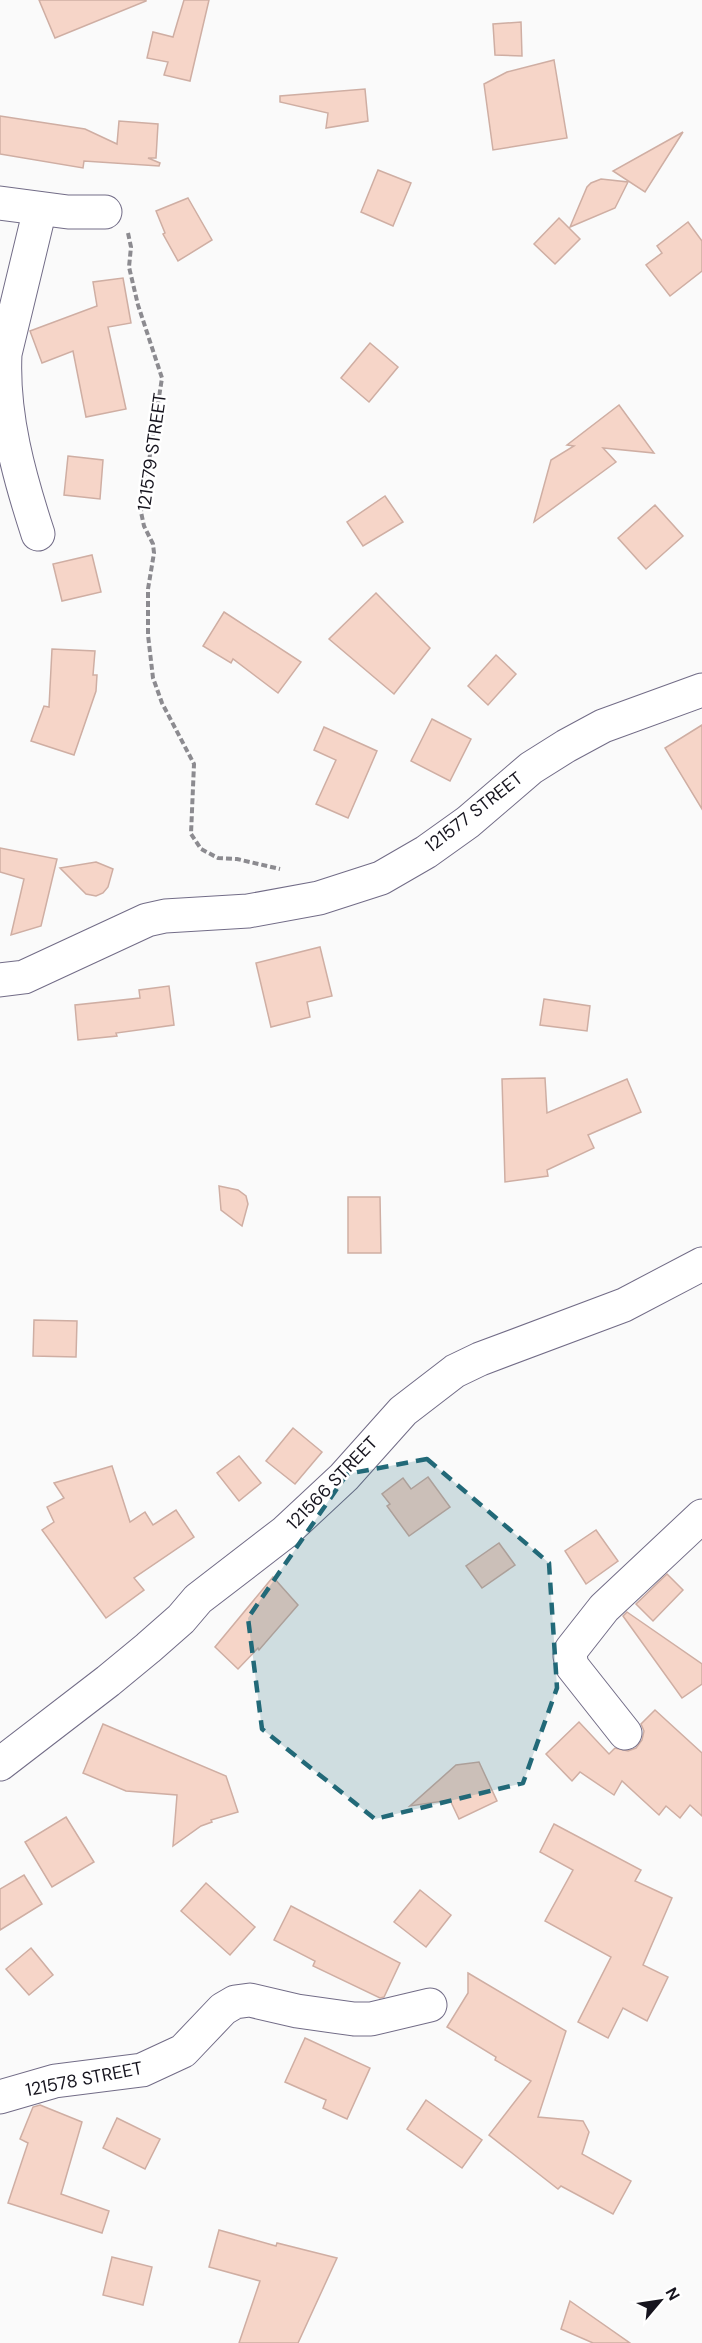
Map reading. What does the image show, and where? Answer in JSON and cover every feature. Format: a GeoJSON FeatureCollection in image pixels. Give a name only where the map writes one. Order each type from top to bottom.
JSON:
{"type":"FeatureCollection","features":[{"type":"Feature","properties":{"kind":"street"},"geometry":{"type":"LineString","coordinates":[[0,203],[40,209],[105,212]]}},
{"type":"Feature","properties":{"kind":"street"},"geometry":{"type":"LineString","coordinates":[[38,534],[21,481],[8,416],[4,376],[5,354],[40,209]]}},
{"type":"Feature","properties":{"kind":"street","name":"121577 STREET"},"geometry":{"type":"LineString","coordinates":[[0,980],[24,977],[147,921],[165,916],[248,911],[319,898],[381,878],[400,868],[468,822],[531,768],[566,746],[603,726],[702,690]]}},
{"type":"Feature","properties":{"kind":"street","name":"121566 STREET"},"geometry":{"type":"LineString","coordinates":[[0,1764],[140,1655],[181,1618],[198,1599],[285,1532],[344,1477],[403,1411],[455,1371],[480,1359],[624,1305],[702,1264]]}},
{"type":"Feature","properties":{"kind":"street"},"geometry":{"type":"LineString","coordinates":[[625,1732],[572,1666],[571,1650],[604,1608],[702,1516]]}},
{"type":"Feature","properties":{"kind":"street","name":"121578 STREET"},"geometry":{"type":"LineString","coordinates":[[0,2097],[55,2081],[142,2070],[183,2050],[223,2009],[235,2002],[250,2000],[297,2011],[354,2019],[371,2019],[430,2005]]}},
{"type":"Feature","properties":{"kind":"path","name":"121579 STREET"},"geometry":{"type":"LineString","coordinates":[[105,212],[119,214],[127,229],[131,247],[129,267],[138,305],[162,378],[141,512],[154,553],[148,589],[148,635],[153,678],[162,703],[194,764],[190,834],[201,849],[218,858],[237,859],[283,870],[303,883],[319,898]]}},
{"type":"Feature","properties":{"kind":"highlighted area"},"geometry":{"type":"Polygon","coordinates":[[[427,1459],[549,1563],[557,1688],[523,1783],[375,1819],[262,1729],[248,1618],[347,1474],[427,1459]]]}},
{"type":"Feature","properties":{"kind":"building"},"geometry":{"type":"Polygon","coordinates":[[[39,0],[146,0],[146,1],[55,38],[39,0]]]}},
{"type":"Feature","properties":{"kind":"building"},"geometry":{"type":"Polygon","coordinates":[[[184,0],[209,0],[190,81],[164,75],[168,62],[147,58],[153,32],[173,37],[184,0]]]}},
{"type":"Feature","properties":{"kind":"building"},"geometry":{"type":"Polygon","coordinates":[[[521,22],[522,56],[495,55],[493,24],[521,22]]]}},
{"type":"Feature","properties":{"kind":"building"},"geometry":{"type":"Polygon","coordinates":[[[554,60],[567,138],[493,150],[484,84],[507,72],[554,60]]]}},
{"type":"Feature","properties":{"kind":"building"},"geometry":{"type":"Polygon","coordinates":[[[365,89],[368,121],[326,128],[328,113],[280,102],[280,96],[365,89]]]}},
{"type":"Feature","properties":{"kind":"building"},"geometry":{"type":"Polygon","coordinates":[[[0,116],[85,129],[117,144],[119,121],[158,124],[156,158],[148,158],[160,163],[159,166],[84,161],[83,168],[0,154],[0,116]]]}},
{"type":"Feature","properties":{"kind":"building"},"geometry":{"type":"Polygon","coordinates":[[[683,132],[645,192],[613,171],[683,132]]]}},
{"type":"Feature","properties":{"kind":"building"},"geometry":{"type":"Polygon","coordinates":[[[378,170],[411,183],[393,226],[361,212],[378,170]]]}},
{"type":"Feature","properties":{"kind":"building"},"geometry":{"type":"Polygon","coordinates":[[[601,179],[628,182],[615,208],[570,227],[587,187],[601,179]]]}},
{"type":"Feature","properties":{"kind":"building"},"geometry":{"type":"Polygon","coordinates":[[[188,198],[212,240],[178,261],[163,234],[165,233],[156,211],[188,198]]]}},
{"type":"Feature","properties":{"kind":"building"},"geometry":{"type":"Polygon","coordinates":[[[559,218],[580,239],[555,264],[534,244],[559,218]]]}},
{"type":"Feature","properties":{"kind":"building"},"geometry":{"type":"Polygon","coordinates":[[[688,222],[702,241],[702,271],[670,296],[646,265],[662,253],[657,246],[688,222]]]}},
{"type":"Feature","properties":{"kind":"building"},"geometry":{"type":"Polygon","coordinates":[[[123,278],[131,323],[108,327],[126,409],[86,417],[73,351],[42,363],[30,331],[97,306],[93,282],[123,278]]]}},
{"type":"Feature","properties":{"kind":"building"},"geometry":{"type":"Polygon","coordinates":[[[370,343],[398,367],[369,402],[341,378],[370,343]]]}},
{"type":"Feature","properties":{"kind":"building"},"geometry":{"type":"Polygon","coordinates":[[[619,405],[654,453],[603,448],[616,462],[534,522],[551,460],[574,446],[567,445],[619,405]]]}},
{"type":"Feature","properties":{"kind":"building"},"geometry":{"type":"Polygon","coordinates":[[[68,456],[103,460],[100,499],[64,495],[68,456]]]}},
{"type":"Feature","properties":{"kind":"building"},"geometry":{"type":"Polygon","coordinates":[[[385,496],[403,522],[363,546],[347,522],[385,496]]]}},
{"type":"Feature","properties":{"kind":"building"},"geometry":{"type":"Polygon","coordinates":[[[655,505],[683,536],[646,569],[618,538],[655,505]]]}},
{"type":"Feature","properties":{"kind":"building"},"geometry":{"type":"Polygon","coordinates":[[[92,555],[101,592],[62,601],[53,564],[92,555]]]}},
{"type":"Feature","properties":{"kind":"building"},"geometry":{"type":"Polygon","coordinates":[[[376,593],[430,648],[394,694],[329,639],[376,593]]]}},
{"type":"Feature","properties":{"kind":"building"},"geometry":{"type":"Polygon","coordinates":[[[224,612],[301,662],[278,693],[233,659],[231,663],[203,646],[224,612]]]}},
{"type":"Feature","properties":{"kind":"building"},"geometry":{"type":"Polygon","coordinates":[[[52,649],[95,651],[93,675],[97,675],[96,691],[74,755],[31,741],[44,706],[49,707],[52,649]]]}},
{"type":"Feature","properties":{"kind":"building"},"geometry":{"type":"Polygon","coordinates":[[[496,655],[516,674],[488,705],[468,686],[496,655]]]}},
{"type":"Feature","properties":{"kind":"building"},"geometry":{"type":"Polygon","coordinates":[[[432,719],[471,739],[450,781],[411,761],[432,719]]]}},
{"type":"Feature","properties":{"kind":"building"},"geometry":{"type":"Polygon","coordinates":[[[702,725],[702,809],[665,748],[702,725]]]}},
{"type":"Feature","properties":{"kind":"building"},"geometry":{"type":"Polygon","coordinates":[[[324,727],[377,751],[348,818],[316,804],[336,760],[314,750],[324,727]]]}},
{"type":"Feature","properties":{"kind":"building"},"geometry":{"type":"Polygon","coordinates":[[[0,848],[57,859],[41,926],[11,935],[24,879],[0,872],[0,848]]]}},
{"type":"Feature","properties":{"kind":"building"},"geometry":{"type":"Polygon","coordinates":[[[96,862],[113,869],[108,887],[96,896],[86,894],[60,868],[96,862]]]}},
{"type":"Feature","properties":{"kind":"building"},"geometry":{"type":"Polygon","coordinates":[[[320,947],[332,996],[307,1002],[310,1017],[271,1027],[256,963],[320,947]]]}},
{"type":"Feature","properties":{"kind":"building"},"geometry":{"type":"Polygon","coordinates":[[[169,986],[174,1025],[116,1033],[117,1036],[78,1040],[75,1005],[140,998],[139,990],[169,986]]]}},
{"type":"Feature","properties":{"kind":"building"},"geometry":{"type":"Polygon","coordinates":[[[544,999],[590,1006],[587,1031],[540,1025],[544,999]]]}},
{"type":"Feature","properties":{"kind":"building"},"geometry":{"type":"Polygon","coordinates":[[[545,1078],[547,1113],[627,1079],[641,1112],[588,1135],[594,1148],[547,1170],[548,1176],[505,1182],[502,1079],[545,1078]]]}},
{"type":"Feature","properties":{"kind":"building"},"geometry":{"type":"Polygon","coordinates":[[[219,1186],[238,1190],[246,1196],[248,1204],[242,1226],[221,1210],[219,1186]]]}},
{"type":"Feature","properties":{"kind":"building"},"geometry":{"type":"Polygon","coordinates":[[[348,1197],[380,1197],[381,1253],[348,1253],[348,1197]]]}},
{"type":"Feature","properties":{"kind":"building"},"geometry":{"type":"Polygon","coordinates":[[[34,1320],[77,1321],[76,1357],[33,1356],[34,1320]]]}},
{"type":"Feature","properties":{"kind":"building"},"geometry":{"type":"Polygon","coordinates":[[[293,1428],[322,1452],[295,1484],[266,1461],[293,1428]]]}},
{"type":"Feature","properties":{"kind":"building"},"geometry":{"type":"Polygon","coordinates":[[[239,1456],[261,1483],[239,1501],[217,1473],[239,1456]]]}},
{"type":"Feature","properties":{"kind":"building"},"geometry":{"type":"Polygon","coordinates":[[[112,1466],[130,1522],[145,1512],[153,1525],[176,1510],[194,1537],[134,1578],[144,1590],[106,1618],[42,1530],[54,1522],[47,1507],[64,1498],[54,1483],[112,1466]]]}},
{"type":"Feature","properties":{"kind":"building"},"geometry":{"type":"Polygon","coordinates":[[[428,1477],[450,1507],[409,1536],[387,1506],[390,1504],[382,1494],[403,1478],[411,1489],[428,1477]]]}},
{"type":"Feature","properties":{"kind":"building"},"geometry":{"type":"Polygon","coordinates":[[[596,1530],[618,1561],[586,1584],[565,1551],[596,1530]]]}},
{"type":"Feature","properties":{"kind":"building"},"geometry":{"type":"Polygon","coordinates":[[[499,1543],[515,1565],[482,1588],[466,1566],[499,1543]]]}},
{"type":"Feature","properties":{"kind":"building"},"geometry":{"type":"Polygon","coordinates":[[[667,1574],[683,1590],[653,1621],[636,1604],[667,1574]]]}},
{"type":"Feature","properties":{"kind":"building"},"geometry":{"type":"Polygon","coordinates":[[[273,1577],[298,1605],[259,1650],[258,1648],[238,1669],[215,1647],[273,1577]]]}},
{"type":"Feature","properties":{"kind":"building"},"geometry":{"type":"Polygon","coordinates":[[[627,1612],[702,1664],[702,1684],[682,1698],[623,1616],[627,1612]]]}},
{"type":"Feature","properties":{"kind":"building"},"geometry":{"type":"Polygon","coordinates":[[[655,1710],[702,1753],[702,1816],[690,1805],[680,1818],[666,1806],[659,1815],[622,1781],[614,1795],[580,1772],[572,1781],[546,1754],[579,1722],[609,1754],[615,1748],[628,1751],[636,1748],[642,1740],[644,1731],[641,1724],[655,1710]]]}},
{"type":"Feature","properties":{"kind":"building"},"geometry":{"type":"Polygon","coordinates":[[[103,1724],[226,1776],[238,1812],[211,1820],[212,1822],[201,1826],[173,1846],[177,1795],[126,1791],[83,1773],[103,1724]]]}},
{"type":"Feature","properties":{"kind":"building"},"geometry":{"type":"Polygon","coordinates":[[[479,1762],[497,1801],[459,1819],[450,1800],[410,1806],[456,1765],[479,1762]]]}},
{"type":"Feature","properties":{"kind":"building"},"geometry":{"type":"Polygon","coordinates":[[[66,1817],[94,1862],[52,1887],[25,1842],[66,1817]]]}},
{"type":"Feature","properties":{"kind":"building"},"geometry":{"type":"Polygon","coordinates":[[[554,1824],[641,1870],[635,1881],[672,1898],[643,1965],[668,1977],[647,2021],[623,2008],[608,2038],[578,2022],[611,1957],[545,1921],[573,1870],[540,1852],[554,1824]]]}},
{"type":"Feature","properties":{"kind":"building"},"geometry":{"type":"Polygon","coordinates":[[[24,1875],[42,1904],[0,1930],[0,1889],[24,1875]]]}},
{"type":"Feature","properties":{"kind":"building"},"geometry":{"type":"Polygon","coordinates":[[[206,1883],[255,1927],[230,1955],[181,1911],[206,1883]]]}},
{"type":"Feature","properties":{"kind":"building"},"geometry":{"type":"Polygon","coordinates":[[[420,1890],[451,1915],[426,1947],[394,1922],[420,1890]]]}},
{"type":"Feature","properties":{"kind":"building"},"geometry":{"type":"Polygon","coordinates":[[[291,1906],[400,1963],[384,1997],[380,1998],[313,1966],[315,1961],[274,1940],[291,1906]]]}},
{"type":"Feature","properties":{"kind":"building"},"geometry":{"type":"Polygon","coordinates":[[[31,1948],[53,1975],[29,1995],[6,1969],[31,1948]]]}},
{"type":"Feature","properties":{"kind":"building"},"geometry":{"type":"Polygon","coordinates":[[[468,1973],[566,2031],[538,2117],[583,2121],[589,2132],[582,2154],[631,2181],[613,2214],[561,2186],[558,2189],[489,2135],[531,2081],[495,2060],[496,2057],[447,2027],[468,1993],[468,1973]]]}},
{"type":"Feature","properties":{"kind":"building"},"geometry":{"type":"Polygon","coordinates":[[[305,2038],[370,2068],[347,2119],[323,2108],[326,2100],[285,2082],[305,2038]]]}},
{"type":"Feature","properties":{"kind":"building"},"geometry":{"type":"Polygon","coordinates":[[[426,2100],[482,2140],[462,2168],[407,2129],[426,2100]]]}},
{"type":"Feature","properties":{"kind":"building"},"geometry":{"type":"Polygon","coordinates":[[[40,2105],[82,2122],[61,2194],[109,2211],[102,2233],[8,2203],[28,2143],[20,2139],[33,2107],[40,2105]]]}},
{"type":"Feature","properties":{"kind":"building"},"geometry":{"type":"Polygon","coordinates":[[[117,2118],[160,2139],[145,2169],[103,2148],[117,2118]]]}},
{"type":"Feature","properties":{"kind":"building"},"geometry":{"type":"Polygon","coordinates":[[[219,2230],[276,2246],[277,2243],[337,2258],[298,2343],[239,2343],[260,2281],[209,2267],[219,2230]]]}},
{"type":"Feature","properties":{"kind":"building"},"geometry":{"type":"Polygon","coordinates":[[[112,2257],[152,2267],[143,2305],[103,2295],[112,2257]]]}},
{"type":"Feature","properties":{"kind":"building"},"geometry":{"type":"Polygon","coordinates":[[[570,2301],[630,2343],[593,2343],[561,2329],[570,2301]]]}}]}
